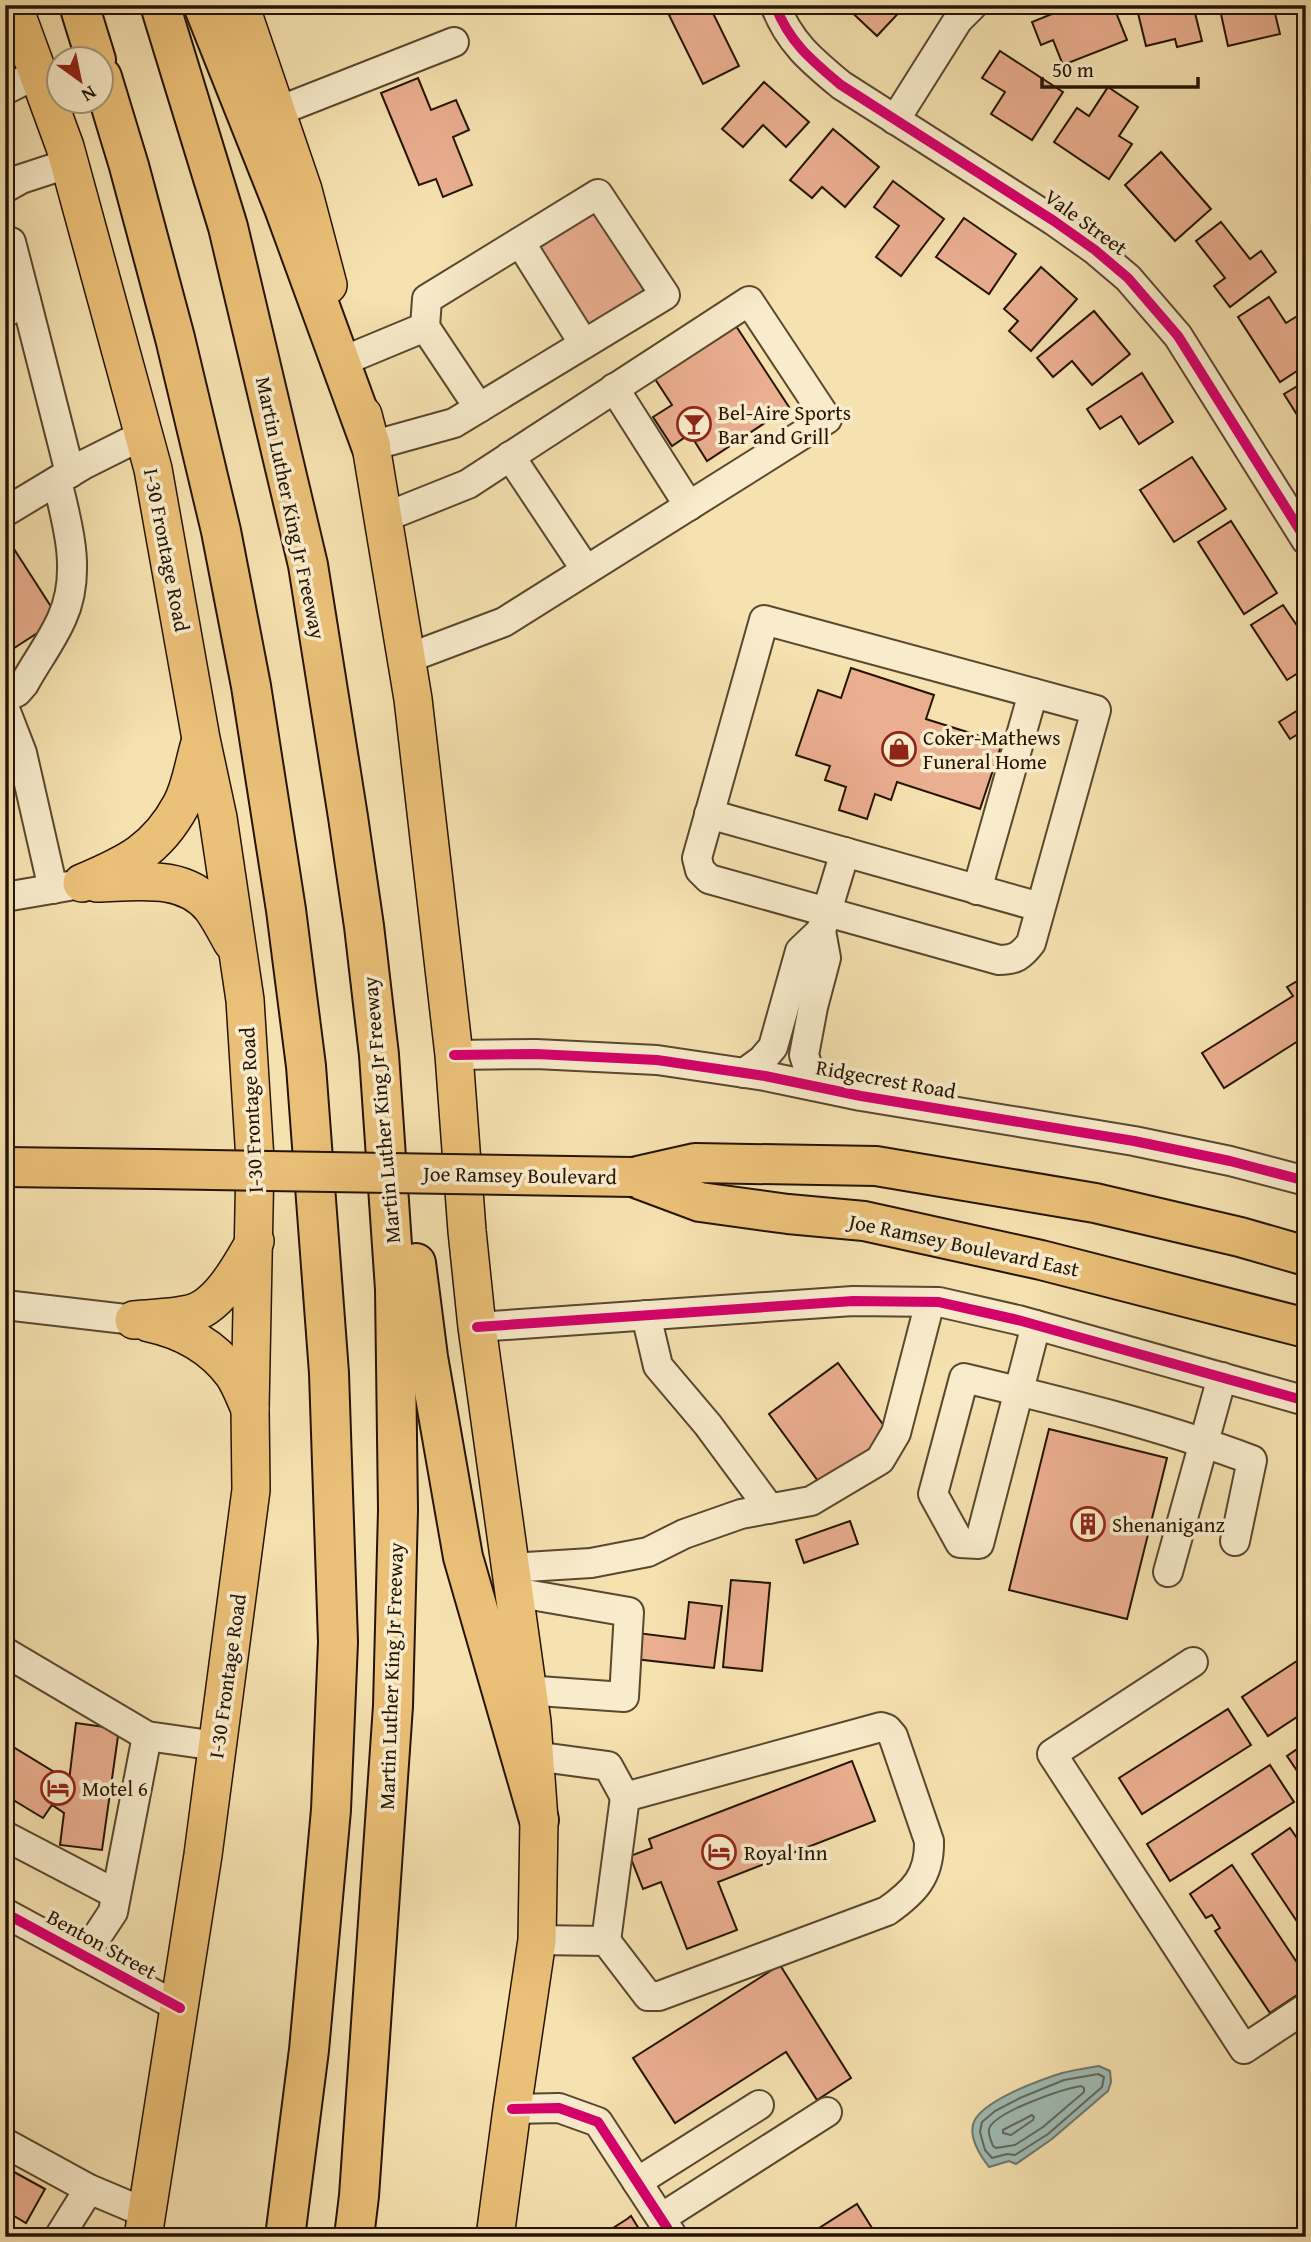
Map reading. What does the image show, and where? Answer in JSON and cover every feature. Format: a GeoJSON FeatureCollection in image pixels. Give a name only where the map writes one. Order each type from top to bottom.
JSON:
{"type":"FeatureCollection","features":[{"type":"Feature","properties":{"kind":"highway"},"geometry":{"type":"LineString","coordinates":[[79,5],[92,46]]}},
{"type":"Feature","properties":{"kind":"highway","name":"Martin Luther King Jr Freeway"},"geometry":{"type":"LineString","coordinates":[[160,5],[228,227],[308,565],[358,885],[379,1055],[396,1289],[395,1627],[393,1719],[354,2237]]}},
{"type":"Feature","properties":{"kind":"highway"},"geometry":{"type":"LineString","coordinates":[[203,5],[284,208],[372,446]]}},
{"type":"Feature","properties":{"kind":"highway"},"geometry":{"type":"LineString","coordinates":[[114,116],[175,338],[221,531],[253,699],[286,910],[306,1066],[329,1373],[338,1642],[331,1810],[309,2050],[285,2237]]}},
{"type":"Feature","properties":{"kind":"highway"},"geometry":{"type":"LineString","coordinates":[[379,1055],[399,1118],[428,1357],[463,1557],[514,1690],[539,1820]]}},
{"type":"Feature","properties":{"kind":"highway"},"geometry":{"type":"LineString","coordinates":[[633,1177],[695,1163],[876,1166],[1095,1203],[1240,1237],[1306,1256]]}},
{"type":"Feature","properties":{"kind":"highway","name":"Joe Ramsey Boulevard"},"geometry":{"type":"LineString","coordinates":[[5,1167],[633,1177]]}},
{"type":"Feature","properties":{"kind":"highway","name":"Joe Ramsey Boulevard East"},"geometry":{"type":"LineString","coordinates":[[633,1177],[699,1202],[864,1221],[1041,1259],[1306,1328]]}},
{"type":"Feature","properties":{"kind":"main road","name":"I-30 Frontage Road"},"geometry":{"type":"LineString","coordinates":[[13,5],[70,163],[153,469],[201,739],[218,818],[246,1000],[255,1160],[251,1490],[180,2008],[145,2225]]}},
{"type":"Feature","properties":{"kind":"main road"},"geometry":{"type":"LineString","coordinates":[[240,5],[303,190],[372,446],[413,699],[454,1055],[477,1327],[512,1580],[514,1690],[534,1756],[539,1820],[537,1940],[495,2237]]}},
{"type":"Feature","properties":{"kind":"main road"},"geometry":{"type":"LineString","coordinates":[[68,886],[124,866],[157,841],[182,803],[201,739]]}},
{"type":"Feature","properties":{"kind":"main road"},"geometry":{"type":"LineString","coordinates":[[68,886],[160,882],[188,888],[211,907],[237,950]]}},
{"type":"Feature","properties":{"kind":"main road"},"geometry":{"type":"LineString","coordinates":[[134,1320],[192,1314],[216,1299],[255,1241]]}},
{"type":"Feature","properties":{"kind":"main road"},"geometry":{"type":"LineString","coordinates":[[134,1320],[172,1328],[206,1346],[233,1374],[250,1409]]}},
{"type":"Feature","properties":{"kind":"street","name":"Vale Street"},"geometry":{"type":"LineString","coordinates":[[775,5],[794,42],[841,85],[1054,220],[1096,250],[1128,278],[1178,336],[1306,540]]}},
{"type":"Feature","properties":{"kind":"street"},"geometry":{"type":"LineString","coordinates":[[895,120],[958,20],[973,5]]}},
{"type":"Feature","properties":{"kind":"street"},"geometry":{"type":"LineString","coordinates":[[276,113],[454,42]]}},
{"type":"Feature","properties":{"kind":"street"},"geometry":{"type":"LineString","coordinates":[[5,90],[38,73]]}},
{"type":"Feature","properties":{"kind":"street"},"geometry":{"type":"LineString","coordinates":[[5,188],[21,179],[70,163]]}},
{"type":"Feature","properties":{"kind":"street"},"geometry":{"type":"LineString","coordinates":[[372,446],[454,423],[479,408],[665,295],[598,194],[428,299],[425,327],[479,408]]}},
{"type":"Feature","properties":{"kind":"street"},"geometry":{"type":"LineString","coordinates":[[5,698],[17,692],[24,684],[62,618],[69,594],[72,562],[64,477],[16,306],[7,237]]}},
{"type":"Feature","properties":{"kind":"street"},"geometry":{"type":"LineString","coordinates":[[520,242],[584,344]]}},
{"type":"Feature","properties":{"kind":"street"},"geometry":{"type":"LineString","coordinates":[[383,519],[468,484],[749,301],[827,419],[505,622],[406,659]]}},
{"type":"Feature","properties":{"kind":"street"},"geometry":{"type":"LineString","coordinates":[[348,359],[425,327]]}},
{"type":"Feature","properties":{"kind":"street"},"geometry":{"type":"LineString","coordinates":[[614,387],[689,506]]}},
{"type":"Feature","properties":{"kind":"street"},"geometry":{"type":"LineString","coordinates":[[5,512],[143,435]]}},
{"type":"Feature","properties":{"kind":"street"},"geometry":{"type":"LineString","coordinates":[[510,456],[586,570]]}},
{"type":"Feature","properties":{"kind":"street"},"geometry":{"type":"LineString","coordinates":[[764,620],[1096,710],[1031,943],[1013,960],[999,960],[824,921],[709,878],[700,870],[697,858],[709,814],[764,620]]}},
{"type":"Feature","properties":{"kind":"street"},"geometry":{"type":"LineString","coordinates":[[977,890],[1033,693]]}},
{"type":"Feature","properties":{"kind":"street"},"geometry":{"type":"LineString","coordinates":[[5,709],[68,886],[5,897]]}},
{"type":"Feature","properties":{"kind":"street"},"geometry":{"type":"LineString","coordinates":[[709,814],[1040,907]]}},
{"type":"Feature","properties":{"kind":"street"},"geometry":{"type":"LineString","coordinates":[[814,1086],[804,1055],[826,958],[824,921],[845,852]]}},
{"type":"Feature","properties":{"kind":"street"},"geometry":{"type":"LineString","coordinates":[[744,1073],[762,1060],[773,1047],[800,951],[824,921]]}},
{"type":"Feature","properties":{"kind":"street","name":"Ridgecrest Road"},"geometry":{"type":"LineString","coordinates":[[454,1055],[536,1054],[657,1060],[1134,1141],[1230,1161],[1306,1181]]}},
{"type":"Feature","properties":{"kind":"street"},"geometry":{"type":"LineString","coordinates":[[477,1327],[853,1301],[939,1302],[1036,1325],[1306,1401]]}},
{"type":"Feature","properties":{"kind":"street"},"geometry":{"type":"LineString","coordinates":[[512,1580],[648,1552],[684,1534],[741,1514],[811,1501],[880,1460],[895,1433],[930,1302]]}},
{"type":"Feature","properties":{"kind":"street"},"geometry":{"type":"LineString","coordinates":[[5,1305],[134,1320]]}},
{"type":"Feature","properties":{"kind":"street"},"geometry":{"type":"LineString","coordinates":[[646,1315],[658,1367],[708,1425],[770,1509]]}},
{"type":"Feature","properties":{"kind":"street"},"geometry":{"type":"LineString","coordinates":[[1036,1325],[1019,1391],[979,1544],[960,1543],[933,1494],[964,1378],[1019,1391],[1204,1442],[1252,1460],[1235,1541]]}},
{"type":"Feature","properties":{"kind":"street"},"geometry":{"type":"LineString","coordinates":[[1168,1572],[1222,1377]]}},
{"type":"Feature","properties":{"kind":"street"},"geometry":{"type":"LineString","coordinates":[[512,1580],[629,1612],[624,1697],[514,1690]]}},
{"type":"Feature","properties":{"kind":"street"},"geometry":{"type":"LineString","coordinates":[[5,1652],[147,1736],[217,1746]]}},
{"type":"Feature","properties":{"kind":"street"},"geometry":{"type":"LineString","coordinates":[[1193,1662],[1052,1754],[1244,2049],[1306,2008]]}},
{"type":"Feature","properties":{"kind":"street"},"geometry":{"type":"LineString","coordinates":[[534,1756],[608,1766],[625,1797],[606,1941],[648,1996],[659,1996],[887,1911],[907,1897],[923,1876],[929,1857],[929,1841],[893,1736],[881,1727],[625,1797]]}},
{"type":"Feature","properties":{"kind":"street"},"geometry":{"type":"LineString","coordinates":[[84,1956],[113,1913],[147,1736]]}},
{"type":"Feature","properties":{"kind":"street"},"geometry":{"type":"LineString","coordinates":[[5,1836],[116,1894]]}},
{"type":"Feature","properties":{"kind":"street","name":"Benton Street"},"geometry":{"type":"LineString","coordinates":[[5,1913],[180,2008]]}},
{"type":"Feature","properties":{"kind":"street"},"geometry":{"type":"LineString","coordinates":[[537,1940],[606,1941]]}},
{"type":"Feature","properties":{"kind":"street"},"geometry":{"type":"LineString","coordinates":[[636,2182],[759,2105]]}},
{"type":"Feature","properties":{"kind":"street"},"geometry":{"type":"LineString","coordinates":[[512,2109],[559,2108],[597,2122],[667,2228],[827,2112]]}},
{"type":"Feature","properties":{"kind":"street"},"geometry":{"type":"LineString","coordinates":[[5,2143],[89,2189],[145,2225]]}},
{"type":"Feature","properties":{"kind":"street"},"geometry":{"type":"LineString","coordinates":[[59,2237],[89,2189]]}},
{"type":"Feature","properties":{"kind":"water"},"geometry":{"type":"Polygon","coordinates":[[[1099,2066],[1110,2071],[1108,2091],[1052,2139],[1016,2164],[1009,2161],[989,2167],[978,2150],[972,2130],[976,2118],[983,2111],[1004,2097],[1041,2080],[1099,2066]]]}},
{"type":"Feature","properties":{"kind":"building"},"geometry":{"type":"Polygon","coordinates":[[[689,5],[709,5],[739,66],[703,84],[669,15],[689,5]]]}},
{"type":"Feature","properties":{"kind":"building"},"geometry":{"type":"Polygon","coordinates":[[[844,5],[906,5],[877,36],[844,5]]]}},
{"type":"Feature","properties":{"kind":"building"},"geometry":{"type":"Polygon","coordinates":[[[1074,5],[1113,5],[1127,40],[1063,65],[1053,40],[1041,45],[1032,22],[1074,5]]]}},
{"type":"Feature","properties":{"kind":"building"},"geometry":{"type":"Polygon","coordinates":[[[1136,5],[1193,5],[1202,41],[1177,47],[1175,39],[1146,46],[1136,5]]]}},
{"type":"Feature","properties":{"kind":"building"},"geometry":{"type":"Polygon","coordinates":[[[1219,5],[1273,5],[1280,34],[1228,46],[1219,5]]]}},
{"type":"Feature","properties":{"kind":"building"},"geometry":{"type":"Polygon","coordinates":[[[1000,51],[1063,92],[1032,140],[991,114],[1005,92],[982,78],[1000,51]]]}},
{"type":"Feature","properties":{"kind":"building"},"geometry":{"type":"Polygon","coordinates":[[[418,78],[431,110],[456,100],[469,130],[453,137],[472,185],[443,197],[436,179],[419,185],[381,93],[418,78]]]}},
{"type":"Feature","properties":{"kind":"building"},"geometry":{"type":"Polygon","coordinates":[[[764,82],[809,122],[786,147],[763,125],[743,147],[722,129],[764,82]]]}},
{"type":"Feature","properties":{"kind":"building"},"geometry":{"type":"Polygon","coordinates":[[[1108,87],[1138,107],[1119,136],[1132,144],[1109,179],[1054,142],[1077,108],[1089,116],[1108,87]]]}},
{"type":"Feature","properties":{"kind":"building"},"geometry":{"type":"Polygon","coordinates":[[[833,129],[879,167],[845,207],[822,187],[812,198],[790,180],[833,129]]]}},
{"type":"Feature","properties":{"kind":"building"},"geometry":{"type":"Polygon","coordinates":[[[1161,152],[1211,209],[1175,241],[1125,185],[1161,152]]]}},
{"type":"Feature","properties":{"kind":"building"},"geometry":{"type":"Polygon","coordinates":[[[893,181],[944,219],[901,276],[876,257],[899,226],[874,207],[893,181]]]}},
{"type":"Feature","properties":{"kind":"building"},"geometry":{"type":"Polygon","coordinates":[[[593,211],[646,293],[590,328],[538,247],[593,211]]]}},
{"type":"Feature","properties":{"kind":"building"},"geometry":{"type":"Polygon","coordinates":[[[964,218],[1016,254],[989,294],[936,257],[964,218]]]}},
{"type":"Feature","properties":{"kind":"building"},"geometry":{"type":"Polygon","coordinates":[[[1221,222],[1250,259],[1261,251],[1276,272],[1230,307],[1214,286],[1225,278],[1196,241],[1221,222]]]}},
{"type":"Feature","properties":{"kind":"building"},"geometry":{"type":"Polygon","coordinates":[[[1041,267],[1077,299],[1031,351],[1009,331],[1018,321],[1004,309],[1041,267]]]}},
{"type":"Feature","properties":{"kind":"building"},"geometry":{"type":"Polygon","coordinates":[[[1269,297],[1286,323],[1299,315],[1306,325],[1306,365],[1280,382],[1238,317],[1269,297]]]}},
{"type":"Feature","properties":{"kind":"building"},"geometry":{"type":"Polygon","coordinates":[[[1094,311],[1130,354],[1092,385],[1072,361],[1053,377],[1037,358],[1094,311]]]}},
{"type":"Feature","properties":{"kind":"building"},"geometry":{"type":"Polygon","coordinates":[[[736,326],[789,407],[707,461],[690,434],[672,446],[653,417],[672,405],[655,379],[736,326]]]}},
{"type":"Feature","properties":{"kind":"building"},"geometry":{"type":"Polygon","coordinates":[[[1142,373],[1173,422],[1139,444],[1121,416],[1100,429],[1087,409],[1142,373]]]}},
{"type":"Feature","properties":{"kind":"building"},"geometry":{"type":"Polygon","coordinates":[[[1306,381],[1306,429],[1284,394],[1306,381]]]}},
{"type":"Feature","properties":{"kind":"building"},"geometry":{"type":"Polygon","coordinates":[[[1192,457],[1226,509],[1174,542],[1140,490],[1192,457]]]}},
{"type":"Feature","properties":{"kind":"building"},"geometry":{"type":"Polygon","coordinates":[[[1231,521],[1277,593],[1244,614],[1198,542],[1231,521]]]}},
{"type":"Feature","properties":{"kind":"building"},"geometry":{"type":"Polygon","coordinates":[[[5,535],[59,619],[5,654],[5,535]]]}},
{"type":"Feature","properties":{"kind":"building"},"geometry":{"type":"Polygon","coordinates":[[[1283,605],[1306,639],[1306,668],[1287,680],[1251,625],[1283,605]]]}},
{"type":"Feature","properties":{"kind":"building","name":"Coker-Mathews Funeral Home"},"geometry":{"type":"Polygon","coordinates":[[[851,668],[934,695],[926,719],[1002,743],[980,809],[897,782],[891,800],[875,794],[867,819],[839,810],[846,787],[825,780],[830,766],[796,755],[818,690],[841,698],[851,668]]]}},
{"type":"Feature","properties":{"kind":"building"},"geometry":{"type":"Polygon","coordinates":[[[1306,705],[1306,729],[1290,739],[1279,722],[1306,705]]]}},
{"type":"Feature","properties":{"kind":"building"},"geometry":{"type":"Polygon","coordinates":[[[1306,976],[1306,1036],[1224,1088],[1202,1053],[1293,996],[1287,987],[1306,976]]]}},
{"type":"Feature","properties":{"kind":"building"},"geometry":{"type":"Polygon","coordinates":[[[838,1363],[890,1434],[821,1485],[769,1414],[838,1363]]]}},
{"type":"Feature","properties":{"kind":"building","name":"Shenaniganz"},"geometry":{"type":"Polygon","coordinates":[[[1049,1429],[1167,1458],[1127,1619],[1009,1590],[1049,1429]]]}},
{"type":"Feature","properties":{"kind":"building"},"geometry":{"type":"Polygon","coordinates":[[[850,1521],[858,1544],[804,1563],[796,1540],[850,1521]]]}},
{"type":"Feature","properties":{"kind":"building"},"geometry":{"type":"Polygon","coordinates":[[[731,1580],[770,1583],[762,1671],[723,1667],[731,1580]]]}},
{"type":"Feature","properties":{"kind":"building"},"geometry":{"type":"Polygon","coordinates":[[[689,1602],[722,1606],[714,1668],[635,1659],[638,1633],[685,1639],[689,1602]]]}},
{"type":"Feature","properties":{"kind":"building"},"geometry":{"type":"Polygon","coordinates":[[[1306,1655],[1306,1711],[1268,1736],[1242,1697],[1306,1655]]]}},
{"type":"Feature","properties":{"kind":"building"},"geometry":{"type":"Polygon","coordinates":[[[1228,1709],[1251,1745],[1142,1814],[1119,1778],[1228,1709]]]}},
{"type":"Feature","properties":{"kind":"building","name":"Motel 6"},"geometry":{"type":"Polygon","coordinates":[[[76,1723],[119,1729],[102,1850],[60,1845],[64,1813],[52,1805],[43,1818],[5,1795],[5,1742],[69,1781],[76,1723]]]}},
{"type":"Feature","properties":{"kind":"building"},"geometry":{"type":"Polygon","coordinates":[[[1306,1743],[1306,1784],[1287,1756],[1306,1743]]]}},
{"type":"Feature","properties":{"kind":"building","name":"Royal Inn"},"geometry":{"type":"Polygon","coordinates":[[[852,1761],[875,1821],[718,1882],[737,1930],[687,1949],[661,1882],[643,1889],[630,1856],[652,1848],[649,1839],[852,1761]]]}},
{"type":"Feature","properties":{"kind":"building"},"geometry":{"type":"Polygon","coordinates":[[[1270,1765],[1294,1802],[1170,1881],[1147,1844],[1270,1765]]]}},
{"type":"Feature","properties":{"kind":"building"},"geometry":{"type":"Polygon","coordinates":[[[1290,1828],[1306,1851],[1306,1935],[1252,1854],[1290,1828]]]}},
{"type":"Feature","properties":{"kind":"building"},"geometry":{"type":"Polygon","coordinates":[[[1232,1865],[1306,1976],[1306,1989],[1270,2013],[1215,1931],[1220,1928],[1212,1915],[1206,1918],[1190,1894],[1232,1865]]]}},
{"type":"Feature","properties":{"kind":"building"},"geometry":{"type":"Polygon","coordinates":[[[780,1965],[851,2078],[817,2100],[786,2052],[675,2123],[633,2058],[780,1965]]]}},
{"type":"Feature","properties":{"kind":"building"},"geometry":{"type":"Polygon","coordinates":[[[5,2167],[45,2189],[26,2223],[14,2216],[5,2230],[5,2167]]]}},
{"type":"Feature","properties":{"kind":"building"},"geometry":{"type":"Polygon","coordinates":[[[857,2204],[877,2236],[805,2237],[857,2204]]]}},
{"type":"Feature","properties":{"kind":"building"},"geometry":{"type":"Polygon","coordinates":[[[631,2216],[644,2237],[599,2237],[627,2219],[631,2216]]]}},
{"type":"Feature","properties":{"kind":"cycle path"},"geometry":{"type":"LineString","coordinates":[[775,5],[794,40],[841,85],[1054,221],[1128,278],[1178,336],[1306,540]]}},
{"type":"Feature","properties":{"kind":"cycle path"},"geometry":{"type":"LineString","coordinates":[[454,1055],[536,1054],[657,1060],[765,1076],[861,1096],[1134,1141],[1230,1161],[1306,1181]]}},
{"type":"Feature","properties":{"kind":"cycle path"},"geometry":{"type":"LineString","coordinates":[[477,1327],[853,1301],[939,1302],[1018,1320],[1306,1401]]}},
{"type":"Feature","properties":{"kind":"cycle path"},"geometry":{"type":"LineString","coordinates":[[5,1913],[180,2008]]}},
{"type":"Feature","properties":{"kind":"cycle path"},"geometry":{"type":"LineString","coordinates":[[512,2109],[559,2108],[598,2122],[673,2237]]}},
{"type":"Feature","properties":{"kind":"place","name":"Bel-Aire Sports Bar and Grill"},"geometry":{"type":"Point","coordinates":[694,424]}},
{"type":"Feature","properties":{"kind":"place","name":"Coker-Mathews Funeral Home"},"geometry":{"type":"Point","coordinates":[899,749]}},
{"type":"Feature","properties":{"kind":"place","name":"Shenaniganz"},"geometry":{"type":"Point","coordinates":[1088,1524]}},
{"type":"Feature","properties":{"kind":"place","name":"Motel 6"},"geometry":{"type":"Point","coordinates":[58,1788]}},
{"type":"Feature","properties":{"kind":"place","name":"Royal Inn"},"geometry":{"type":"Point","coordinates":[719,1852]}}]}
